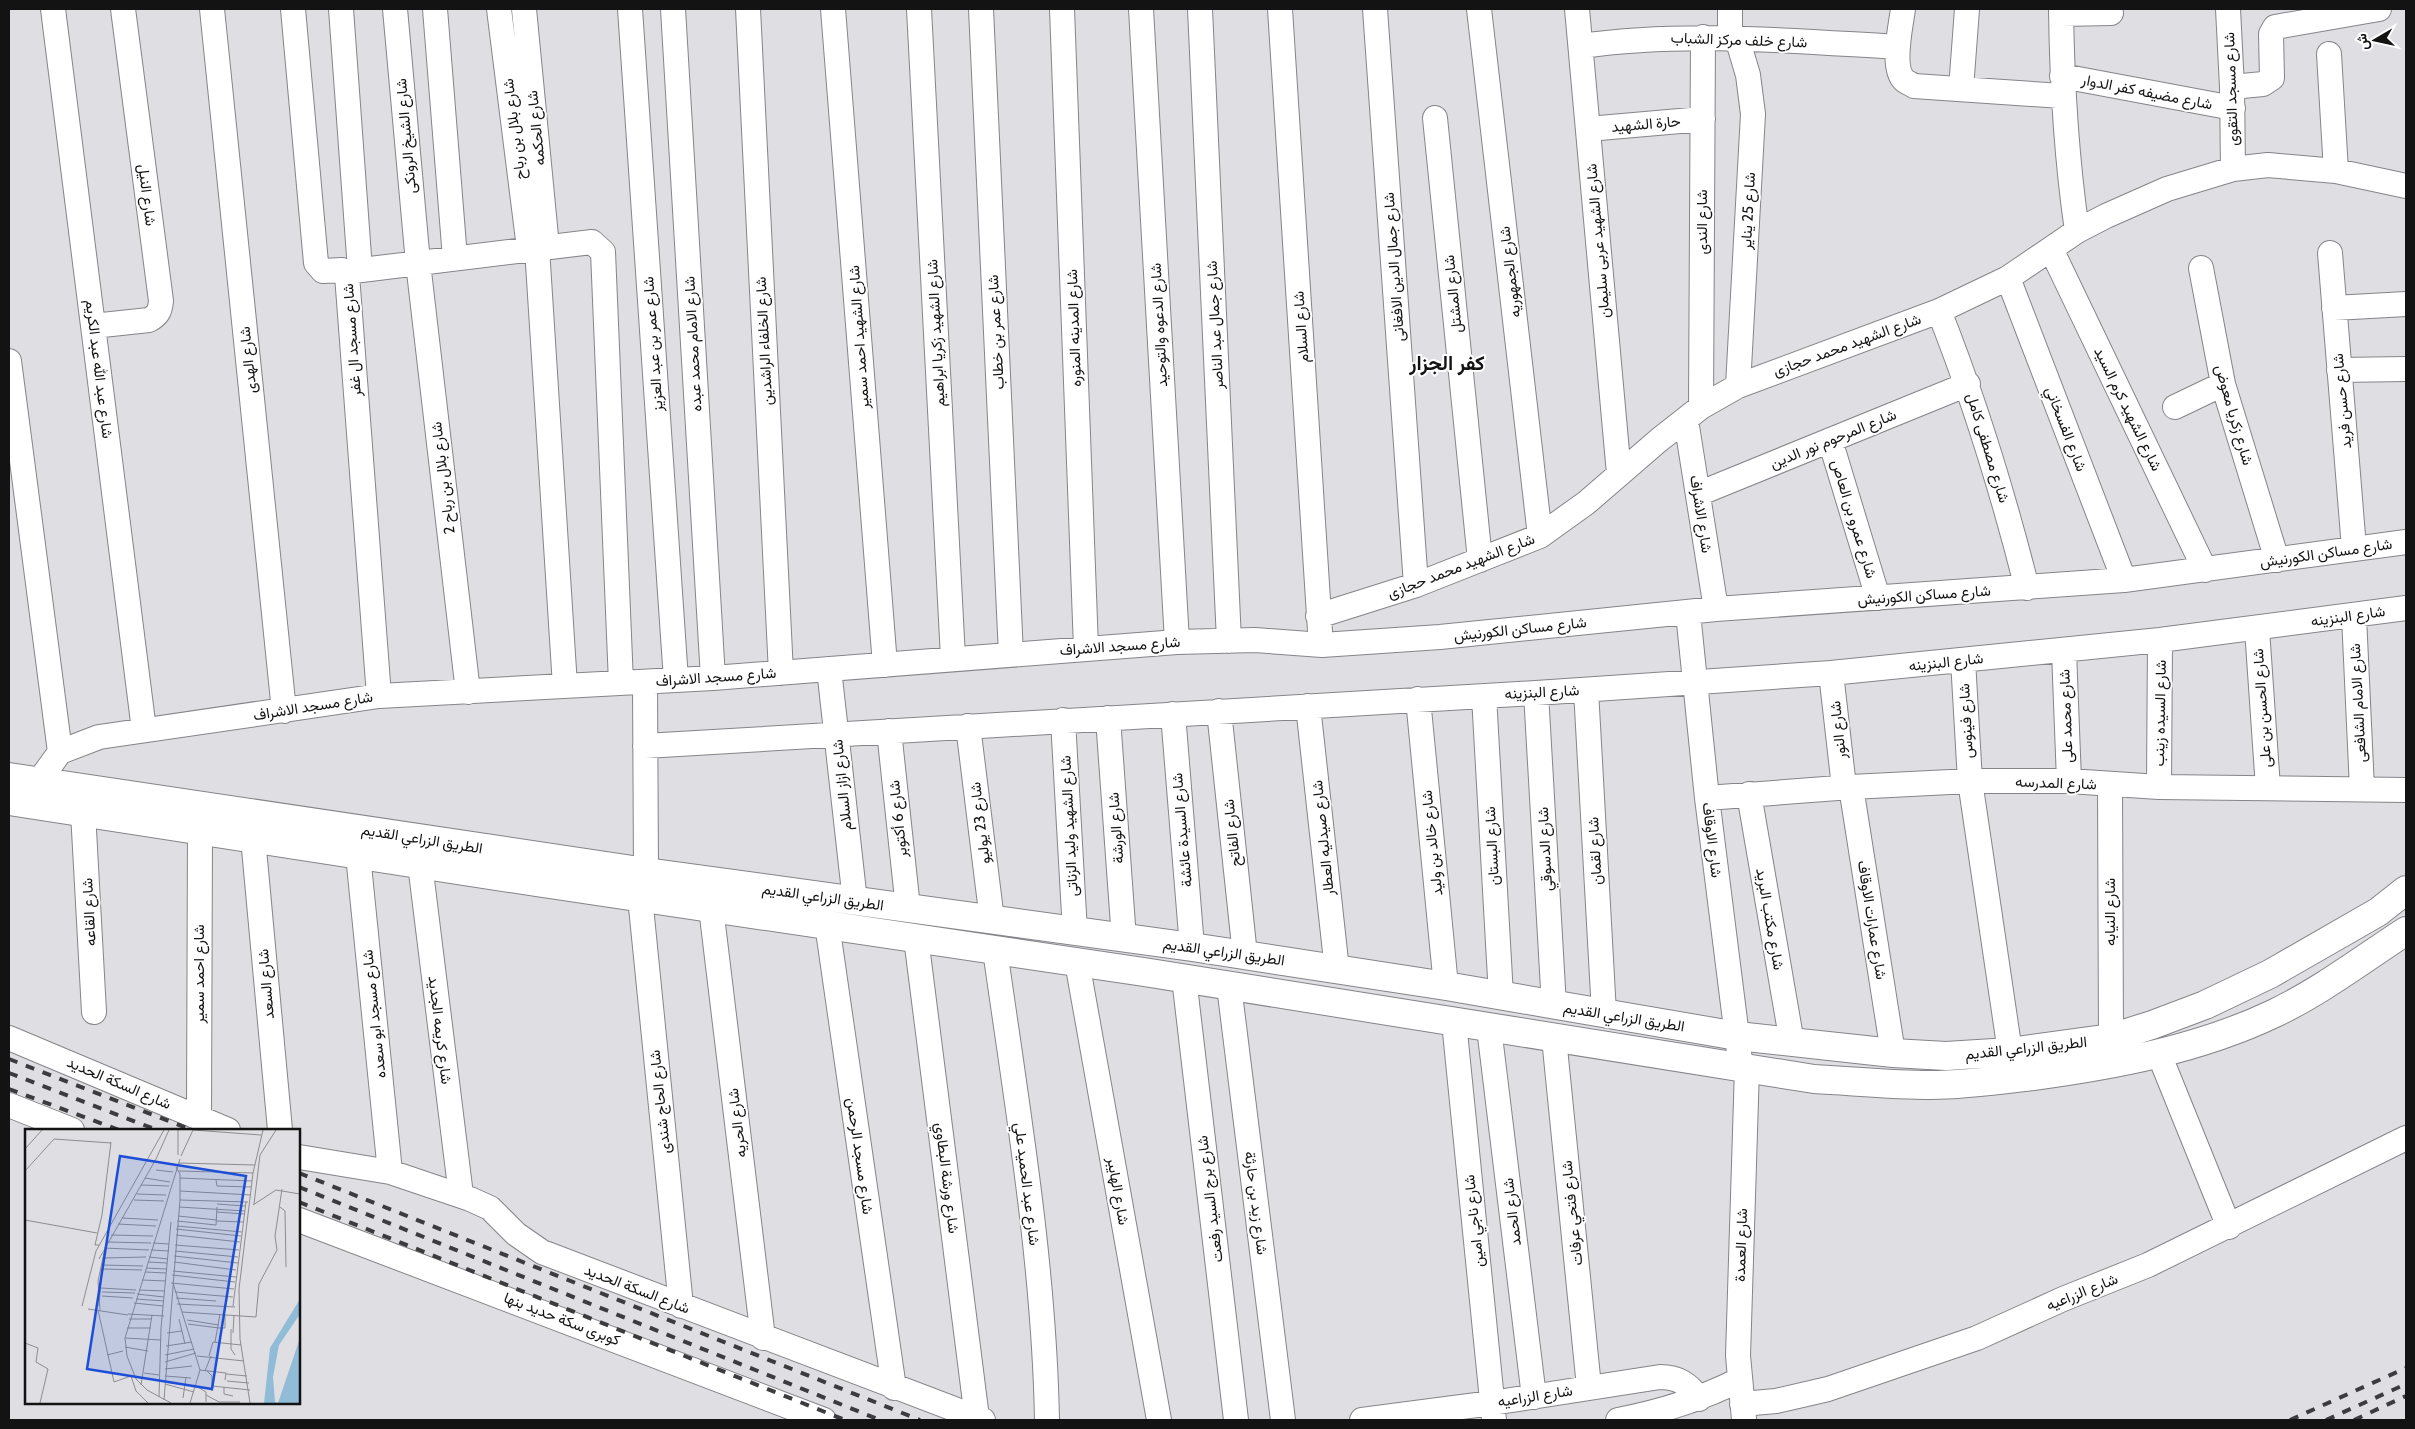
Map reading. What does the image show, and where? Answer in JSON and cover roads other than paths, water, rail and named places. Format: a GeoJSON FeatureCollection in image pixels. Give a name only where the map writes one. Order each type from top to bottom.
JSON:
{"type":"FeatureCollection","features":[{"type":"Feature","properties":{"kind":"main road","name":"الطريق الزراعي القديم"},"geometry":{"type":"LineString","coordinates":[[9,777],[23,795],[83,812],[420,864],[643,885],[855,901],[1245,955],[1446,986],[1737,1036],[1894,1053],[1946,1056],[2010,1052],[2111,1038],[2206,1005],[2310,952],[2378,912],[2406,890]]}},
{"type":"Feature","properties":{"kind":"main road","name":"الطريق الزراعي القديم"},"geometry":{"type":"LineString","coordinates":[[23,795],[643,885],[711,908],[1184,978],[1814,1079],[1932,1085],[2006,1079],[2091,1068],[2159,1054],[2273,1014],[2329,981],[2406,931]]}},
{"type":"Feature","properties":{"kind":"main road"},"geometry":{"type":"LineString","coordinates":[[2310,952],[2311,971],[2316,976],[2329,981]]}},
{"type":"Feature","properties":{"kind":"main road"},"geometry":{"type":"LineString","coordinates":[[2270,974],[2282,984],[2289,1005]]}},
{"type":"Feature","properties":{"kind":"street","name":"شارع عبد الله عبد الكريم"},"geometry":{"type":"LineString","coordinates":[[53,9],[144,730]]}},
{"type":"Feature","properties":{"kind":"street","name":"شارع النيل"},"geometry":{"type":"LineString","coordinates":[[94,326],[149,320],[156,316],[160,310],[161,301],[123,9]]}},
{"type":"Feature","properties":{"kind":"street","name":"شارع الهدى"},"geometry":{"type":"LineString","coordinates":[[212,9],[284,711]]}},
{"type":"Feature","properties":{"kind":"street","name":"شارع مسجد ال غفر"},"geometry":{"type":"LineString","coordinates":[[293,9],[316,263],[324,271],[352,271],[379,696]]}},
{"type":"Feature","properties":{"kind":"street"},"geometry":{"type":"LineString","coordinates":[[340,9],[352,271],[592,242],[604,252],[621,683]]}},
{"type":"Feature","properties":{"kind":"street","name":"شارع الشيخ الرونكى"},"geometry":{"type":"LineString","coordinates":[[395,9],[418,263]]}},
{"type":"Feature","properties":{"kind":"street"},"geometry":{"type":"LineString","coordinates":[[435,9],[455,258]]}},
{"type":"Feature","properties":{"kind":"street","name":"شارع بلال بن رباح"},"geometry":{"type":"LineString","coordinates":[[500,9],[538,248]]}},
{"type":"Feature","properties":{"kind":"street","name":"شارع الحكمه"},"geometry":{"type":"LineString","coordinates":[[524,9],[538,248]]}},
{"type":"Feature","properties":{"kind":"street","name":"شارع عمر بن عبد العزيز"},"geometry":{"type":"LineString","coordinates":[[630,9],[676,680]]}},
{"type":"Feature","properties":{"kind":"street","name":"شارع الامام محمد عبده"},"geometry":{"type":"LineString","coordinates":[[673,9],[713,678]]}},
{"type":"Feature","properties":{"kind":"street","name":"شارع الخلفاء الراشدين"},"geometry":{"type":"LineString","coordinates":[[748,9],[781,673]]}},
{"type":"Feature","properties":{"kind":"street","name":"شارع الشهيد احمد سمير"},"geometry":{"type":"LineString","coordinates":[[834,9],[885,665]]}},
{"type":"Feature","properties":{"kind":"street","name":"شارع الشهيد زكريا ابراهيم"},"geometry":{"type":"LineString","coordinates":[[919,9],[953,658]]}},
{"type":"Feature","properties":{"kind":"street","name":"شارع عمر بن خطاب"},"geometry":{"type":"LineString","coordinates":[[981,9],[1011,655]]}},
{"type":"Feature","properties":{"kind":"street","name":"شارع المدينه المنوره"},"geometry":{"type":"LineString","coordinates":[[1062,9],[1086,648]]}},
{"type":"Feature","properties":{"kind":"street","name":"شارع الدعوه والتوحيد"},"geometry":{"type":"LineString","coordinates":[[1141,9],[1178,642]]}},
{"type":"Feature","properties":{"kind":"street","name":"شارع جمال عبد الناصر"},"geometry":{"type":"LineString","coordinates":[[1200,9],[1229,641]]}},
{"type":"Feature","properties":{"kind":"street","name":"شارع السلام"},"geometry":{"type":"LineString","coordinates":[[1280,9],[1318,616],[1322,646]]}},
{"type":"Feature","properties":{"kind":"street","name":"شارع جمال الدين الافغانى"},"geometry":{"type":"LineString","coordinates":[[1375,9],[1416,585]]}},
{"type":"Feature","properties":{"kind":"street","name":"شارع الجمهوريه"},"geometry":{"type":"LineString","coordinates":[[1479,9],[1540,536]]}},
{"type":"Feature","properties":{"kind":"street","name":"شارع الشهيد عربى سليمان"},"geometry":{"type":"LineString","coordinates":[[1577,9],[1619,474]]}},
{"type":"Feature","properties":{"kind":"street","name":"شارع 25 يناير"},"geometry":{"type":"LineString","coordinates":[[1730,9],[1734,38],[1748,75],[1753,114],[1738,386]]}},
{"type":"Feature","properties":{"kind":"street","name":"شارع مضيفه كفر الدوار"},"geometry":{"type":"LineString","coordinates":[[1902,9],[1898,47],[1898,71],[1904,80],[1914,86],[1961,89],[2062,86],[2233,98],[2272,78],[2271,34],[2275,27],[2379,9]]}},
{"type":"Feature","properties":{"kind":"street"},"geometry":{"type":"LineString","coordinates":[[1961,89],[1967,9]]}},
{"type":"Feature","properties":{"kind":"street","name":"شارع مسجد التقوى"},"geometry":{"type":"LineString","coordinates":[[2228,9],[2233,98],[2233,169]]}},
{"type":"Feature","properties":{"kind":"street"},"geometry":{"type":"LineString","coordinates":[[2077,231],[2067,164],[2062,86],[2061,11],[2111,13]]}},
{"type":"Feature","properties":{"kind":"street","name":"شارع خلف مركز الشباب"},"geometry":{"type":"LineString","coordinates":[[1581,46],[1655,38],[1703,37],[1898,47]]}},
{"type":"Feature","properties":{"kind":"street","name":"شارع الندى"},"geometry":{"type":"LineString","coordinates":[[1694,413],[1703,119],[1703,37]]}},
{"type":"Feature","properties":{"kind":"street"},"geometry":{"type":"LineString","coordinates":[[2329,54],[2336,171]]}},
{"type":"Feature","properties":{"kind":"street","name":"شارع المشتل"},"geometry":{"type":"LineString","coordinates":[[1435,118],[1480,560]]}},
{"type":"Feature","properties":{"kind":"street","name":"حارة الشهيد"},"geometry":{"type":"LineString","coordinates":[[1588,128],[1703,119]]}},
{"type":"Feature","properties":{"kind":"street","name":"شارع الشهيد محمد حجازى"},"geometry":{"type":"LineString","coordinates":[[1318,616],[1416,585],[1540,536],[1586,504],[1619,474],[1694,413],[1738,386],[1940,311],[2008,278],[2077,231],[2167,189],[2233,169],[2268,165],[2336,171],[2406,186]]}},
{"type":"Feature","properties":{"kind":"street"},"geometry":{"type":"LineString","coordinates":[[538,248],[565,686]]}},
{"type":"Feature","properties":{"kind":"street","name":"شارع الشهيد كرم السيد"},"geometry":{"type":"LineString","coordinates":[[2051,249],[2205,570]]}},
{"type":"Feature","properties":{"kind":"street","name":"شارع حسن فريد"},"geometry":{"type":"LineString","coordinates":[[2330,253],[2354,548]]}},
{"type":"Feature","properties":{"kind":"street","name":"شارع بلال بن رباح 2"},"geometry":{"type":"LineString","coordinates":[[418,263],[468,692]]}},
{"type":"Feature","properties":{"kind":"street","name":"شارع زكريا معوض"},"geometry":{"type":"LineString","coordinates":[[2200,268],[2223,384],[2277,560]]}},
{"type":"Feature","properties":{"kind":"street","name":"شارع الفسخاني"},"geometry":{"type":"LineString","coordinates":[[2008,278],[2124,580]]}},
{"type":"Feature","properties":{"kind":"street"},"geometry":{"type":"LineString","coordinates":[[2334,308],[2406,304]]}},
{"type":"Feature","properties":{"kind":"street","name":"شارع مصطفى كامل"},"geometry":{"type":"LineString","coordinates":[[1940,311],[1968,384],[2000,485],[2027,588]]}},
{"type":"Feature","properties":{"kind":"street"},"geometry":{"type":"LineString","coordinates":[[9,360],[60,752],[23,795]]}},
{"type":"Feature","properties":{"kind":"street"},"geometry":{"type":"LineString","coordinates":[[2339,370],[2406,369]]}},
{"type":"Feature","properties":{"kind":"street","name":"شارع المرحوم نور الدين"},"geometry":{"type":"LineString","coordinates":[[1698,494],[1968,384]]}},
{"type":"Feature","properties":{"kind":"street"},"geometry":{"type":"LineString","coordinates":[[2175,407],[2223,384]]}},
{"type":"Feature","properties":{"kind":"street","name":"شارع الاشراف"},"geometry":{"type":"LineString","coordinates":[[1694,413],[1698,494],[1716,609]]}},
{"type":"Feature","properties":{"kind":"street","name":"شارع عمرو بن العاص"},"geometry":{"type":"LineString","coordinates":[[1830,440],[1878,598]]}},
{"type":"Feature","properties":{"kind":"street","name":"شارع مساكن الكورنيش"},"geometry":{"type":"LineString","coordinates":[[1440,637],[1716,609],[2124,580],[2406,542]]}},
{"type":"Feature","properties":{"kind":"street","name":"شارع البنزينه"},"geometry":{"type":"LineString","coordinates":[[1484,696],[1832,673],[2160,640],[2257,629],[2406,608]]}},
{"type":"Feature","properties":{"kind":"street","name":"شارع الاوقاف"},"geometry":{"type":"LineString","coordinates":[[1688,613],[1707,798],[1737,1036],[1744,1068]]}},
{"type":"Feature","properties":{"kind":"street","name":"شارع الامام الشافعى"},"geometry":{"type":"LineString","coordinates":[[2354,616],[2362,789]]}},
{"type":"Feature","properties":{"kind":"street","name":"شارع الحسن بن على"},"geometry":{"type":"LineString","coordinates":[[2257,629],[2268,788]]}},
{"type":"Feature","properties":{"kind":"street","name":"شارع مسجد الاشراف"},"geometry":{"type":"LineString","coordinates":[[60,752],[99,737],[379,696],[713,678],[1178,642],[1279,641],[1322,646],[1440,637]]}},
{"type":"Feature","properties":{"kind":"street","name":"شارع السيده زينب"},"geometry":{"type":"LineString","coordinates":[[2159,786],[2160,640]]}},
{"type":"Feature","properties":{"kind":"street","name":"شارع محمد على"},"geometry":{"type":"LineString","coordinates":[[2064,650],[2069,781]]}},
{"type":"Feature","properties":{"kind":"street","name":"شارع فينوس"},"geometry":{"type":"LineString","coordinates":[[1963,660],[1970,781],[2010,1052]]}},
{"type":"Feature","properties":{"kind":"street","name":"شارع ازاز السلام"},"geometry":{"type":"LineString","coordinates":[[829,669],[855,901]]}},
{"type":"Feature","properties":{"kind":"street","name":"شارع النور"},"geometry":{"type":"LineString","coordinates":[[1832,673],[1848,787]]}},
{"type":"Feature","properties":{"kind":"street","name":"شارع الحاج شندى"},"geometry":{"type":"LineString","coordinates":[[645,682],[643,885],[681,1306]]}},
{"type":"Feature","properties":{"kind":"street","name":"شارع لقمان"},"geometry":{"type":"LineString","coordinates":[[1586,690],[1604,1013]]}},
{"type":"Feature","properties":{"kind":"street","name":"شارع الدسوقي"},"geometry":{"type":"LineString","coordinates":[[1536,693],[1554,1006]]}},
{"type":"Feature","properties":{"kind":"street"},"geometry":{"type":"LineString","coordinates":[[645,746],[1484,696]]}},
{"type":"Feature","properties":{"kind":"street","name":"شارع البستان"},"geometry":{"type":"LineString","coordinates":[[1484,696],[1501,996]]}},
{"type":"Feature","properties":{"kind":"street","name":"شارع خالد بن وليد"},"geometry":{"type":"LineString","coordinates":[[1418,699],[1446,986]]}},
{"type":"Feature","properties":{"kind":"street","name":"شارع صيدليه العطار"},"geometry":{"type":"LineString","coordinates":[[1308,706],[1337,970]]}},
{"type":"Feature","properties":{"kind":"street","name":"شارع الفاتح"},"geometry":{"type":"LineString","coordinates":[[1220,711],[1245,955]]}},
{"type":"Feature","properties":{"kind":"street","name":"شارع السيدة عائشة"},"geometry":{"type":"LineString","coordinates":[[1173,714],[1192,947]]}},
{"type":"Feature","properties":{"kind":"street","name":"شارع الورشة"},"geometry":{"type":"LineString","coordinates":[[1108,718],[1124,939]]}},
{"type":"Feature","properties":{"kind":"street","name":"شارع الشهيد وليد الزناتى"},"geometry":{"type":"LineString","coordinates":[[1063,720],[1075,932]]}},
{"type":"Feature","properties":{"kind":"street","name":"شارع 23 يوليو"},"geometry":{"type":"LineString","coordinates":[[968,726],[992,920]]}},
{"type":"Feature","properties":{"kind":"street","name":"شارع 6 أكتوبر"},"geometry":{"type":"LineString","coordinates":[[889,730],[908,908]]}},
{"type":"Feature","properties":{"kind":"street","name":"شارع المدرسه"},"geometry":{"type":"LineString","coordinates":[[1707,798],[1848,787],[1970,781],[2069,781],[2110,785],[2406,790]]}},
{"type":"Feature","properties":{"kind":"street","name":"شارع النيابه"},"geometry":{"type":"LineString","coordinates":[[2110,785],[2111,1038]]}},
{"type":"Feature","properties":{"kind":"street","name":"شارع عمارات الاوقاف"},"geometry":{"type":"LineString","coordinates":[[1848,787],[1894,1053]]}},
{"type":"Feature","properties":{"kind":"street","name":"شارع مكتب البريد"},"geometry":{"type":"LineString","coordinates":[[1749,794],[1792,1043]]}},
{"type":"Feature","properties":{"kind":"street","name":"شارع القاعه"},"geometry":{"type":"LineString","coordinates":[[83,812],[94,1012]]}},
{"type":"Feature","properties":{"kind":"street","name":"شارع احمد سمير"},"geometry":{"type":"LineString","coordinates":[[199,1117],[200,830]]}},
{"type":"Feature","properties":{"kind":"street","name":"شارع السعد"},"geometry":{"type":"LineString","coordinates":[[252,838],[280,1129]]}},
{"type":"Feature","properties":{"kind":"street","name":"شارع مسجد ابو سعده"},"geometry":{"type":"LineString","coordinates":[[358,855],[390,1172]]}},
{"type":"Feature","properties":{"kind":"street","name":"شارع كريمه الجديد"},"geometry":{"type":"LineString","coordinates":[[420,864],[460,1195]]}},
{"type":"Feature","properties":{"kind":"street","name":"شارع الحريه"},"geometry":{"type":"LineString","coordinates":[[711,908],[763,1338]]}},
{"type":"Feature","properties":{"kind":"street","name":"شارع مسجد الرحمن"},"geometry":{"type":"LineString","coordinates":[[827,924],[894,1388]]}},
{"type":"Feature","properties":{"kind":"street","name":"شارع ورشة البطاوي"},"geometry":{"type":"LineString","coordinates":[[916,938],[980,1419]]}},
{"type":"Feature","properties":{"kind":"street","name":"شارع عبد الحميد علي"},"geometry":{"type":"LineString","coordinates":[[995,950],[1034,1228],[1046,1363],[1047,1420]]}},
{"type":"Feature","properties":{"kind":"street","name":"شارع الهايبر"},"geometry":{"type":"LineString","coordinates":[[1077,962],[1159,1420]]}},
{"type":"Feature","properties":{"kind":"street","name":"شارع برج السيد رفعت"},"geometry":{"type":"LineString","coordinates":[[1184,978],[1236,1420]]}},
{"type":"Feature","properties":{"kind":"street","name":"شارع زيد بن حارثة"},"geometry":{"type":"LineString","coordinates":[[1229,986],[1283,1420]]}},
{"type":"Feature","properties":{"kind":"street","name":"شارع ناجي امين"},"geometry":{"type":"LineString","coordinates":[[1454,1022],[1493,1412]]}},
{"type":"Feature","properties":{"kind":"street","name":"شارع الحمد"},"geometry":{"type":"LineString","coordinates":[[1489,1028],[1534,1397]]}},
{"type":"Feature","properties":{"kind":"street","name":"شارع السكة الحديد"},"geometry":{"type":"LineString","coordinates":[[9,1038],[226,1129]]}},
{"type":"Feature","properties":{"kind":"street","name":"شارع فتحي عرفات"},"geometry":{"type":"LineString","coordinates":[[1554,1038],[1589,1387]]}},
{"type":"Feature","properties":{"kind":"street"},"geometry":{"type":"LineString","coordinates":[[2159,1054],[2229,1227]]}},
{"type":"Feature","properties":{"kind":"street","name":"شارع العمدة"},"geometry":{"type":"LineString","coordinates":[[1743,1412],[1738,1356],[1744,1068]]}},
{"type":"Feature","properties":{"kind":"street"},"geometry":{"type":"LineString","coordinates":[[9,1105],[69,1129]]}},
{"type":"Feature","properties":{"kind":"street","name":"شارع الزراعيه"},"geometry":{"type":"LineString","coordinates":[[1743,1412],[1776,1401],[1828,1389],[1970,1341],[2063,1299],[2148,1265],[2229,1227],[2406,1138]]}},
{"type":"Feature","properties":{"kind":"street","name":"شارع السكة الحديد"},"geometry":{"type":"LineString","coordinates":[[300,1157],[390,1172],[460,1195],[490,1208],[516,1234],[542,1252],[894,1388],[980,1419]]}},
{"type":"Feature","properties":{"kind":"street","name":"كوبرى سكة حديد بنها"},"geometry":{"type":"LineString","coordinates":[[300,1220],[824,1420]]}},
{"type":"Feature","properties":{"kind":"street","name":"شارع الزراعيه"},"geometry":{"type":"LineString","coordinates":[[1362,1420],[1493,1412],[1534,1397],[1589,1387],[1668,1377],[1685,1383],[1699,1399]]}},
{"type":"Feature","properties":{"kind":"street"},"geometry":{"type":"LineString","coordinates":[[1618,1420],[1658,1413],[1699,1399],[1739,1380]]}},
{"type":"Feature","properties":{"kind":"railway"},"geometry":{"type":"LineString","coordinates":[[9,1059],[189,1129]]}},
{"type":"Feature","properties":{"kind":"railway"},"geometry":{"type":"LineString","coordinates":[[9,1073],[154,1129]]}},
{"type":"Feature","properties":{"kind":"railway"},"geometry":{"type":"LineString","coordinates":[[9,1089],[116,1129]]}},
{"type":"Feature","properties":{"kind":"railway"},"geometry":{"type":"LineString","coordinates":[[300,1173],[920,1420]]}},
{"type":"Feature","properties":{"kind":"railway"},"geometry":{"type":"LineString","coordinates":[[300,1187],[880,1420]]}},
{"type":"Feature","properties":{"kind":"railway"},"geometry":{"type":"LineString","coordinates":[[300,1202],[845,1420]]}},
{"type":"Feature","properties":{"kind":"railway"},"geometry":{"type":"LineString","coordinates":[[2290,1420],[2406,1368]]}},
{"type":"Feature","properties":{"kind":"railway"},"geometry":{"type":"LineString","coordinates":[[2326,1420],[2406,1384]]}},
{"type":"Feature","properties":{"kind":"railway"},"geometry":{"type":"LineString","coordinates":[[2354,1420],[2406,1396]]}},
{"type":"Feature","properties":{"kind":"district","name":"كفر الجزار"},"geometry":{"type":"Point","coordinates":[1447,363]}}]}
